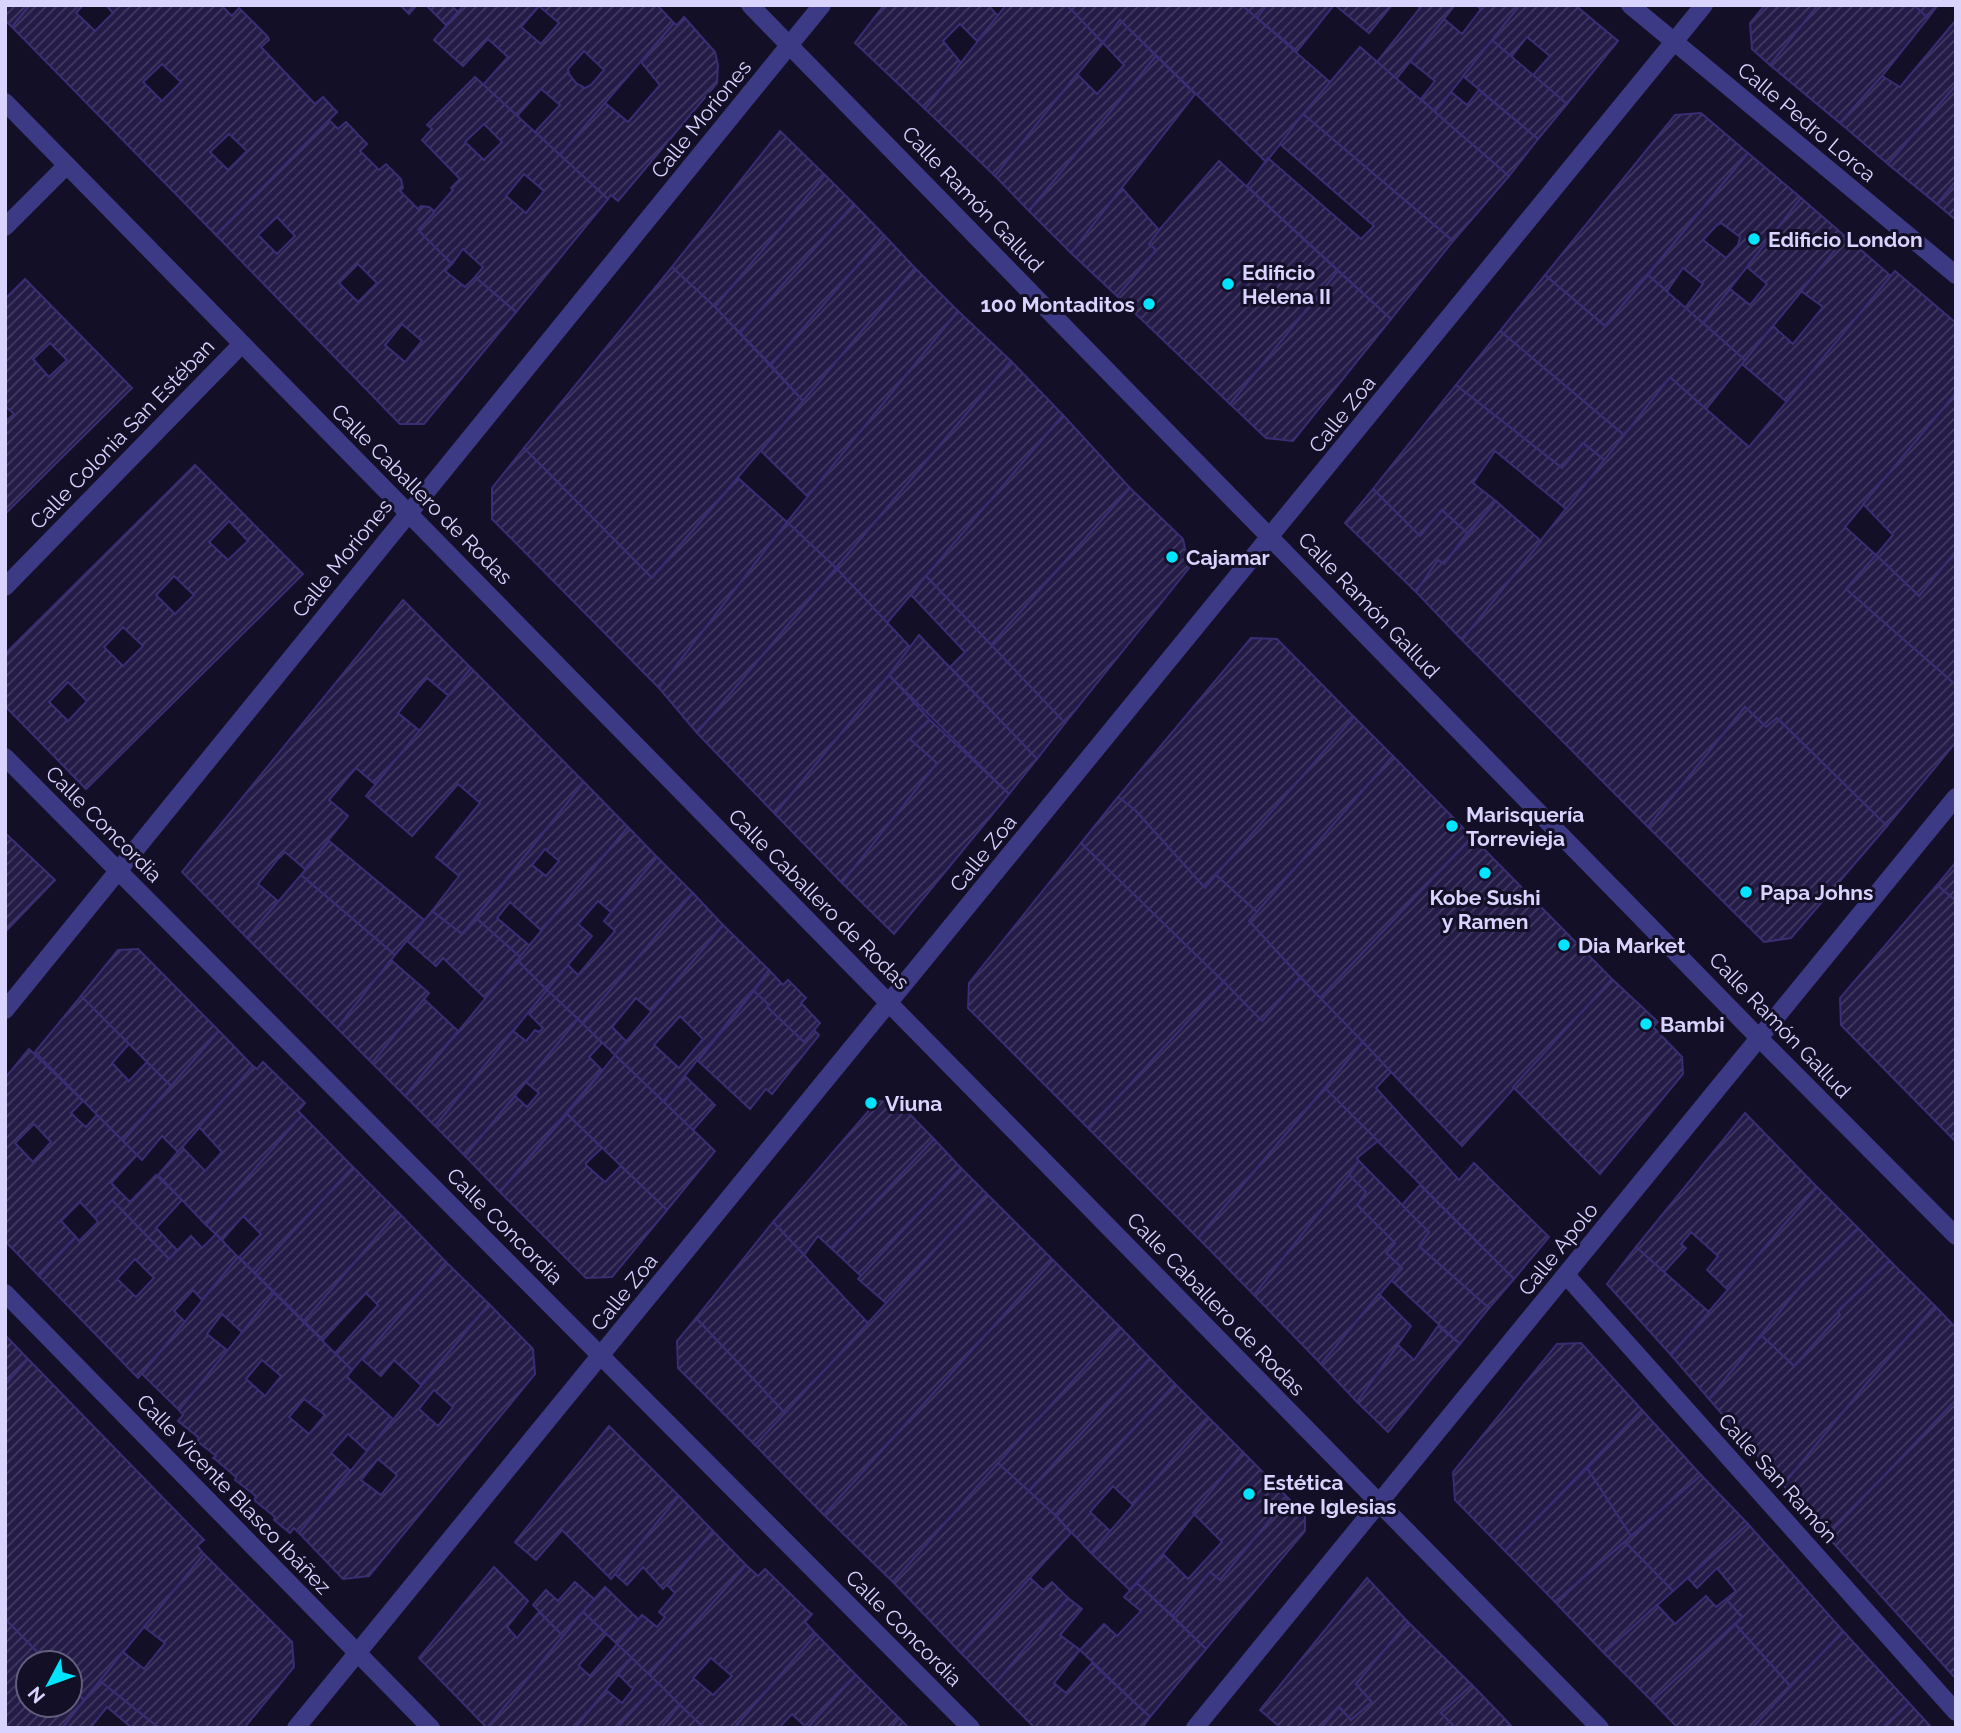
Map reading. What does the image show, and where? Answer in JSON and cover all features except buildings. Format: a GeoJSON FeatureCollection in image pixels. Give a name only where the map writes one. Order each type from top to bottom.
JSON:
{"type":"FeatureCollection","features":[{"type":"Feature","properties":{"kind":"street","name":"Calle Ramón Gallud"},"geometry":{"type":"LineString","coordinates":[[750,5],[1760,1039],[1956,1236]]}},
{"type":"Feature","properties":{"kind":"street","name":"Calle Moriones"},"geometry":{"type":"LineString","coordinates":[[5,1010],[822,5]]}},
{"type":"Feature","properties":{"kind":"street","name":"Calle Pedro Lorca"},"geometry":{"type":"LineString","coordinates":[[1630,5],[1956,275]]}},
{"type":"Feature","properties":{"kind":"street","name":"Calle Zoa"},"geometry":{"type":"LineString","coordinates":[[296,1728],[1704,5]]}},
{"type":"Feature","properties":{"kind":"street","name":"Calle Caballero de Rodas"},"geometry":{"type":"LineString","coordinates":[[5,102],[1600,1728]]}},
{"type":"Feature","properties":{"kind":"street"},"geometry":{"type":"LineString","coordinates":[[5,227],[67,165]]}},
{"type":"Feature","properties":{"kind":"street","name":"Calle Colonia San Estéban"},"geometry":{"type":"LineString","coordinates":[[5,586],[242,344]]}},
{"type":"Feature","properties":{"kind":"street","name":"Calle Concordia"},"geometry":{"type":"LineString","coordinates":[[5,757],[971,1728]]}},
{"type":"Feature","properties":{"kind":"street","name":"Calle Apolo"},"geometry":{"type":"LineString","coordinates":[[1195,1728],[1956,797]]}},
{"type":"Feature","properties":{"kind":"street","name":"Calle San Ramón"},"geometry":{"type":"LineString","coordinates":[[1566,1275],[1956,1712]]}},
{"type":"Feature","properties":{"kind":"street","name":"Calle Vicente Blasco Ibáñez"},"geometry":{"type":"LineString","coordinates":[[5,1293],[431,1728]]}},
{"type":"Feature","properties":{"kind":"place","name":"Edificio London"},"geometry":{"type":"Point","coordinates":[1754,239]}},
{"type":"Feature","properties":{"kind":"place","name":"Edificio Helena II"},"geometry":{"type":"Point","coordinates":[1228,284]}},
{"type":"Feature","properties":{"kind":"place","name":"100 Montaditos"},"geometry":{"type":"Point","coordinates":[1149,304]}},
{"type":"Feature","properties":{"kind":"place","name":"Cajamar"},"geometry":{"type":"Point","coordinates":[1172,557]}},
{"type":"Feature","properties":{"kind":"place","name":"Marisquería Torrevieja"},"geometry":{"type":"Point","coordinates":[1452,826]}},
{"type":"Feature","properties":{"kind":"place","name":"Kobe Sushi y Ramen"},"geometry":{"type":"Point","coordinates":[1485,873]}},
{"type":"Feature","properties":{"kind":"place","name":"Papa Johns"},"geometry":{"type":"Point","coordinates":[1746,892]}},
{"type":"Feature","properties":{"kind":"place","name":"Dia Market"},"geometry":{"type":"Point","coordinates":[1564,945]}},
{"type":"Feature","properties":{"kind":"place","name":"Bambi"},"geometry":{"type":"Point","coordinates":[1646,1024]}},
{"type":"Feature","properties":{"kind":"place","name":"Viuna"},"geometry":{"type":"Point","coordinates":[871,1103]}},
{"type":"Feature","properties":{"kind":"place","name":"Estética Irene Iglesias"},"geometry":{"type":"Point","coordinates":[1249,1494]}}]}
